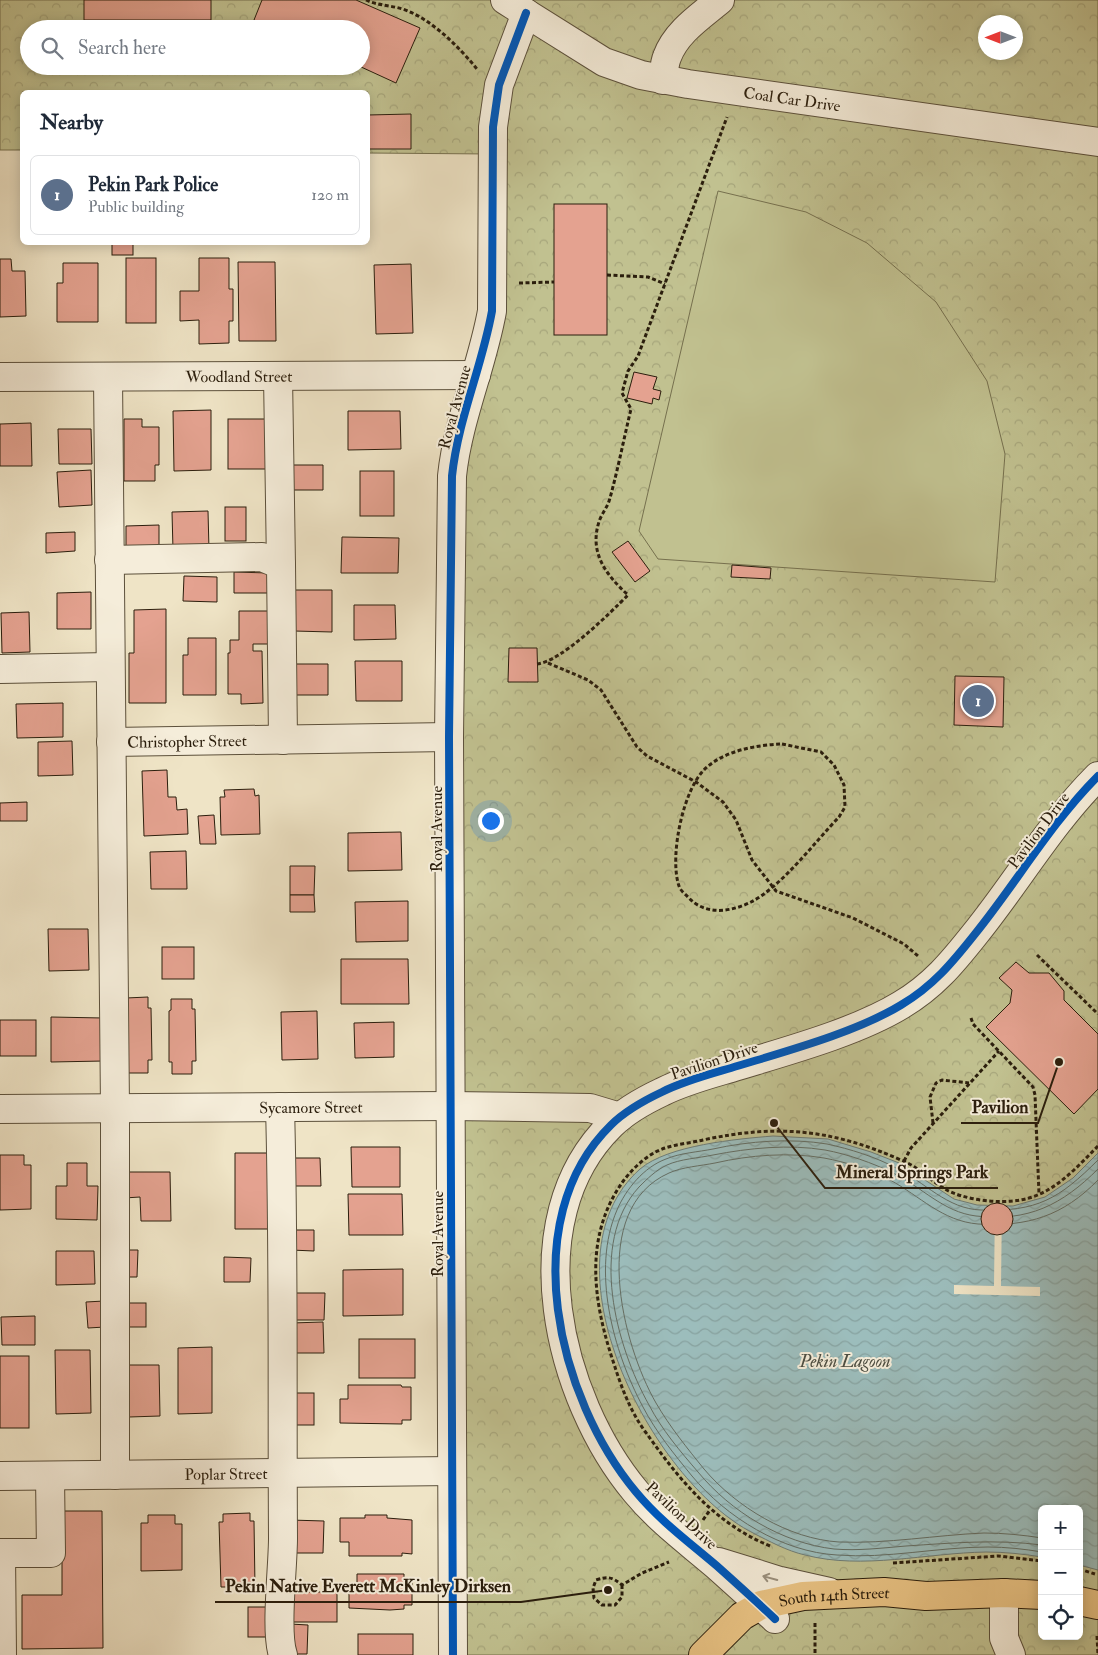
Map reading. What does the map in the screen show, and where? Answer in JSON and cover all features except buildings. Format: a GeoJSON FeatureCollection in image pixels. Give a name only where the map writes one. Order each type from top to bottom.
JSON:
{"type":"FeatureCollection","features":[{"type":"Feature","properties":{"kind":"main road","name":"South 14th Street"},"geometry":{"type":"LineString","coordinates":[[721,1655],[751,1632],[768,1612],[803,1596],[884,1592],[926,1596],[1004,1593],[1038,1595]]}},
{"type":"Feature","properties":{"kind":"main road","name":"South 14th Street"},"geometry":{"type":"LineString","coordinates":[[703,1655],[742,1616],[768,1612],[886,1604],[926,1596]]}},
{"type":"Feature","properties":{"kind":"main road"},"geometry":{"type":"LineString","coordinates":[[1083,1602],[1098,1605]]}},
{"type":"Feature","properties":{"kind":"street"},"geometry":{"type":"LineString","coordinates":[[663,80],[667,57],[675,42],[684,30],[720,0]]}},
{"type":"Feature","properties":{"kind":"street","name":"Coal Car Drive"},"geometry":{"type":"LineString","coordinates":[[516,7],[604,62],[621,70],[663,80],[1098,142]]}},
{"type":"Feature","properties":{"kind":"street","name":"Royal Avenue"},"geometry":{"type":"LineString","coordinates":[[453,1655],[449,737],[452,476],[458,433],[476,375],[492,311],[494,119],[499,85],[516,7]]}},
{"type":"Feature","properties":{"kind":"street","name":"Woodland Street"},"geometry":{"type":"LineString","coordinates":[[0,378],[476,375]]}},
{"type":"Feature","properties":{"kind":"street"},"geometry":{"type":"LineString","coordinates":[[278,376],[283,740]]}},
{"type":"Feature","properties":{"kind":"street","name":"Christopher Street"},"geometry":{"type":"LineString","coordinates":[[108,377],[111,742],[449,737]]}},
{"type":"Feature","properties":{"kind":"street"},"geometry":{"type":"LineString","coordinates":[[109,560],[262,557],[281,565]]}},
{"type":"Feature","properties":{"kind":"street"},"geometry":{"type":"LineString","coordinates":[[0,669],[110,667]]}},
{"type":"Feature","properties":{"kind":"street"},"geometry":{"type":"LineString","coordinates":[[111,742],[115,1108],[115,1475]]}},
{"type":"Feature","properties":{"kind":"street","name":"Pavilion Drive"},"geometry":{"type":"LineString","coordinates":[[768,1612],[656,1515],[634,1491],[601,1441],[575,1380],[558,1309],[554,1269],[556,1243],[566,1197],[596,1142],[620,1116],[661,1092],[689,1080],[858,1026],[901,1005],[942,975],[1004,898],[1070,808],[1098,776]]}},
{"type":"Feature","properties":{"kind":"street","name":"Sycamore Street"},"geometry":{"type":"LineString","coordinates":[[0,1109],[450,1106],[590,1108],[620,1116]]}},
{"type":"Feature","properties":{"kind":"street"},"geometry":{"type":"LineString","coordinates":[[280,1107],[283,1235],[283,1566],[280,1631],[284,1655]]}},
{"type":"Feature","properties":{"kind":"street","name":"Poplar Street"},"geometry":{"type":"LineString","coordinates":[[0,1476],[452,1471]]}},
{"type":"Feature","properties":{"kind":"street"},"geometry":{"type":"LineString","coordinates":[[2,1655],[1,1553],[51,1553],[50,1476]]}},
{"type":"Feature","properties":{"kind":"street","name":"Pavilion Drive"},"geometry":{"type":"LineString","coordinates":[[702,1554],[749,1573],[834,1593]]}},
{"type":"Feature","properties":{"kind":"street"},"geometry":{"type":"LineString","coordinates":[[1004,1593],[1004,1638],[1011,1655]]}},
{"type":"Feature","properties":{"kind":"path"},"geometry":{"type":"LineString","coordinates":[[366,0],[410,12],[438,30],[464,54],[482,75]]}},
{"type":"Feature","properties":{"kind":"path"},"geometry":{"type":"LineString","coordinates":[[548,663],[604,618],[628,595],[612,581],[600,563],[595,544],[600,520],[610,500],[631,409],[622,393],[628,371],[638,356],[728,113]]}},
{"type":"Feature","properties":{"kind":"path"},"geometry":{"type":"LineString","coordinates":[[607,276],[648,277],[665,284]]}},
{"type":"Feature","properties":{"kind":"path"},"geometry":{"type":"LineString","coordinates":[[516,283],[554,282]]}},
{"type":"Feature","properties":{"kind":"path"},"geometry":{"type":"LineString","coordinates":[[537,664],[548,663],[582,676],[601,690],[637,747],[664,767],[712,792],[730,810],[752,860],[773,887],[784,895],[853,918],[904,944],[922,960]]}},
{"type":"Feature","properties":{"kind":"path"},"geometry":{"type":"LineString","coordinates":[[782,744],[821,752],[834,765],[844,785],[844,807],[838,817],[773,887],[752,902],[727,911],[711,911],[693,902],[679,887],[677,872],[678,843],[683,811],[696,782],[706,767],[721,758],[763,745],[782,744]]}},
{"type":"Feature","properties":{"kind":"path"},"geometry":{"type":"LineString","coordinates":[[1037,955],[1098,1013]]}},
{"type":"Feature","properties":{"kind":"path"},"geometry":{"type":"LineString","coordinates":[[971,1018],[973,1024],[1029,1082],[1035,1096],[1038,1194]]}},
{"type":"Feature","properties":{"kind":"path"},"geometry":{"type":"LineString","coordinates":[[904,1161],[911,1148],[1000,1051]]}},
{"type":"Feature","properties":{"kind":"path"},"geometry":{"type":"LineString","coordinates":[[933,1124],[930,1096],[936,1082],[942,1080],[970,1084]]}},
{"type":"Feature","properties":{"kind":"path"},"geometry":{"type":"LineString","coordinates":[[772,1547],[733,1527],[710,1510],[690,1490],[644,1432],[625,1396],[608,1347],[595,1292],[595,1255],[602,1220],[612,1196],[634,1168],[663,1148],[736,1133],[769,1130],[819,1133],[861,1144],[904,1161],[947,1190],[963,1198],[1020,1200],[1038,1194],[1067,1178],[1098,1146]]}},
{"type":"Feature","properties":{"kind":"path"},"geometry":{"type":"LineString","coordinates":[[884,1564],[998,1556],[1038,1560]]}},
{"type":"Feature","properties":{"kind":"path"},"geometry":{"type":"LineString","coordinates":[[622,1585],[672,1560]]}},
{"type":"Feature","properties":{"kind":"path"},"geometry":{"type":"LineString","coordinates":[[1083,1570],[1098,1574]]}},
{"type":"Feature","properties":{"kind":"path"},"geometry":{"type":"LineString","coordinates":[[607,1576],[614,1578],[622,1585],[622,1597],[615,1604],[602,1604],[594,1598],[593,1588],[596,1580],[607,1576]]}},
{"type":"Feature","properties":{"kind":"path"},"geometry":{"type":"LineString","coordinates":[[815,1615],[815,1655]]}},
{"type":"Feature","properties":{"kind":"path"},"geometry":{"type":"LineString","coordinates":[[1097,1636],[1098,1655]]}},
{"type":"Feature","properties":{"kind":"green space"},"geometry":{"type":"Polygon","coordinates":[[[0,0],[1098,0],[1098,1655],[453,1655],[452,496],[476,375],[490,154],[370,153],[370,90],[20,90],[20,150],[0,150],[0,0]]]}},
{"type":"Feature","properties":{"kind":"green space"},"geometry":{"type":"Polygon","coordinates":[[[718,191],[806,212],[867,243],[936,302],[987,381],[1005,454],[995,582],[658,559],[639,531],[718,191]]]}},
{"type":"Feature","properties":{"kind":"water","name":"Pekin Lagoon"},"geometry":{"type":"Polygon","coordinates":[[[773,1136],[828,1139],[899,1163],[954,1199],[977,1205],[1013,1206],[1045,1197],[1073,1178],[1098,1153],[1098,1570],[1083,1566],[1083,1505],[1038,1505],[1038,1556],[986,1552],[895,1560],[849,1561],[827,1559],[798,1553],[753,1533],[715,1506],[678,1467],[645,1419],[620,1366],[604,1311],[600,1257],[611,1209],[640,1169],[668,1154],[704,1145],[773,1136]]]}},
{"type":"Feature","properties":{"kind":"pier"},"geometry":{"type":"Polygon","coordinates":[[[995,1204],[1002,1204],[1001,1286],[1040,1287],[1040,1296],[954,1294],[954,1285],[994,1286],[995,1204]]]}},
{"type":"Feature","properties":{"kind":"cycle path"},"geometry":{"type":"LineString","coordinates":[[453,1655],[449,737],[452,476],[459,434],[488,332],[492,311],[493,127],[499,85],[526,13]]}},
{"type":"Feature","properties":{"kind":"cycle path"},"geometry":{"type":"LineString","coordinates":[[775,1619],[675,1531],[636,1492],[609,1453],[586,1409],[568,1360],[558,1309],[556,1258],[563,1209],[581,1164],[611,1125],[635,1106],[687,1081],[841,1033],[883,1015],[923,990],[967,945],[1065,813],[1098,776]]}},
{"type":"Feature","properties":{"kind":"place","name":"Pekin Park Police"},"geometry":{"type":"Point","coordinates":[978,701]}},
{"type":"Feature","properties":{"kind":"place","name":"Pavilion"},"geometry":{"type":"Point","coordinates":[1059,1062]}},
{"type":"Feature","properties":{"kind":"place","name":"Mineral Springs Park"},"geometry":{"type":"Point","coordinates":[774,1123]}},
{"type":"Feature","properties":{"kind":"place","name":"Pekin Native Everett McKinley Dirksen"},"geometry":{"type":"Point","coordinates":[608,1590]}}]}
